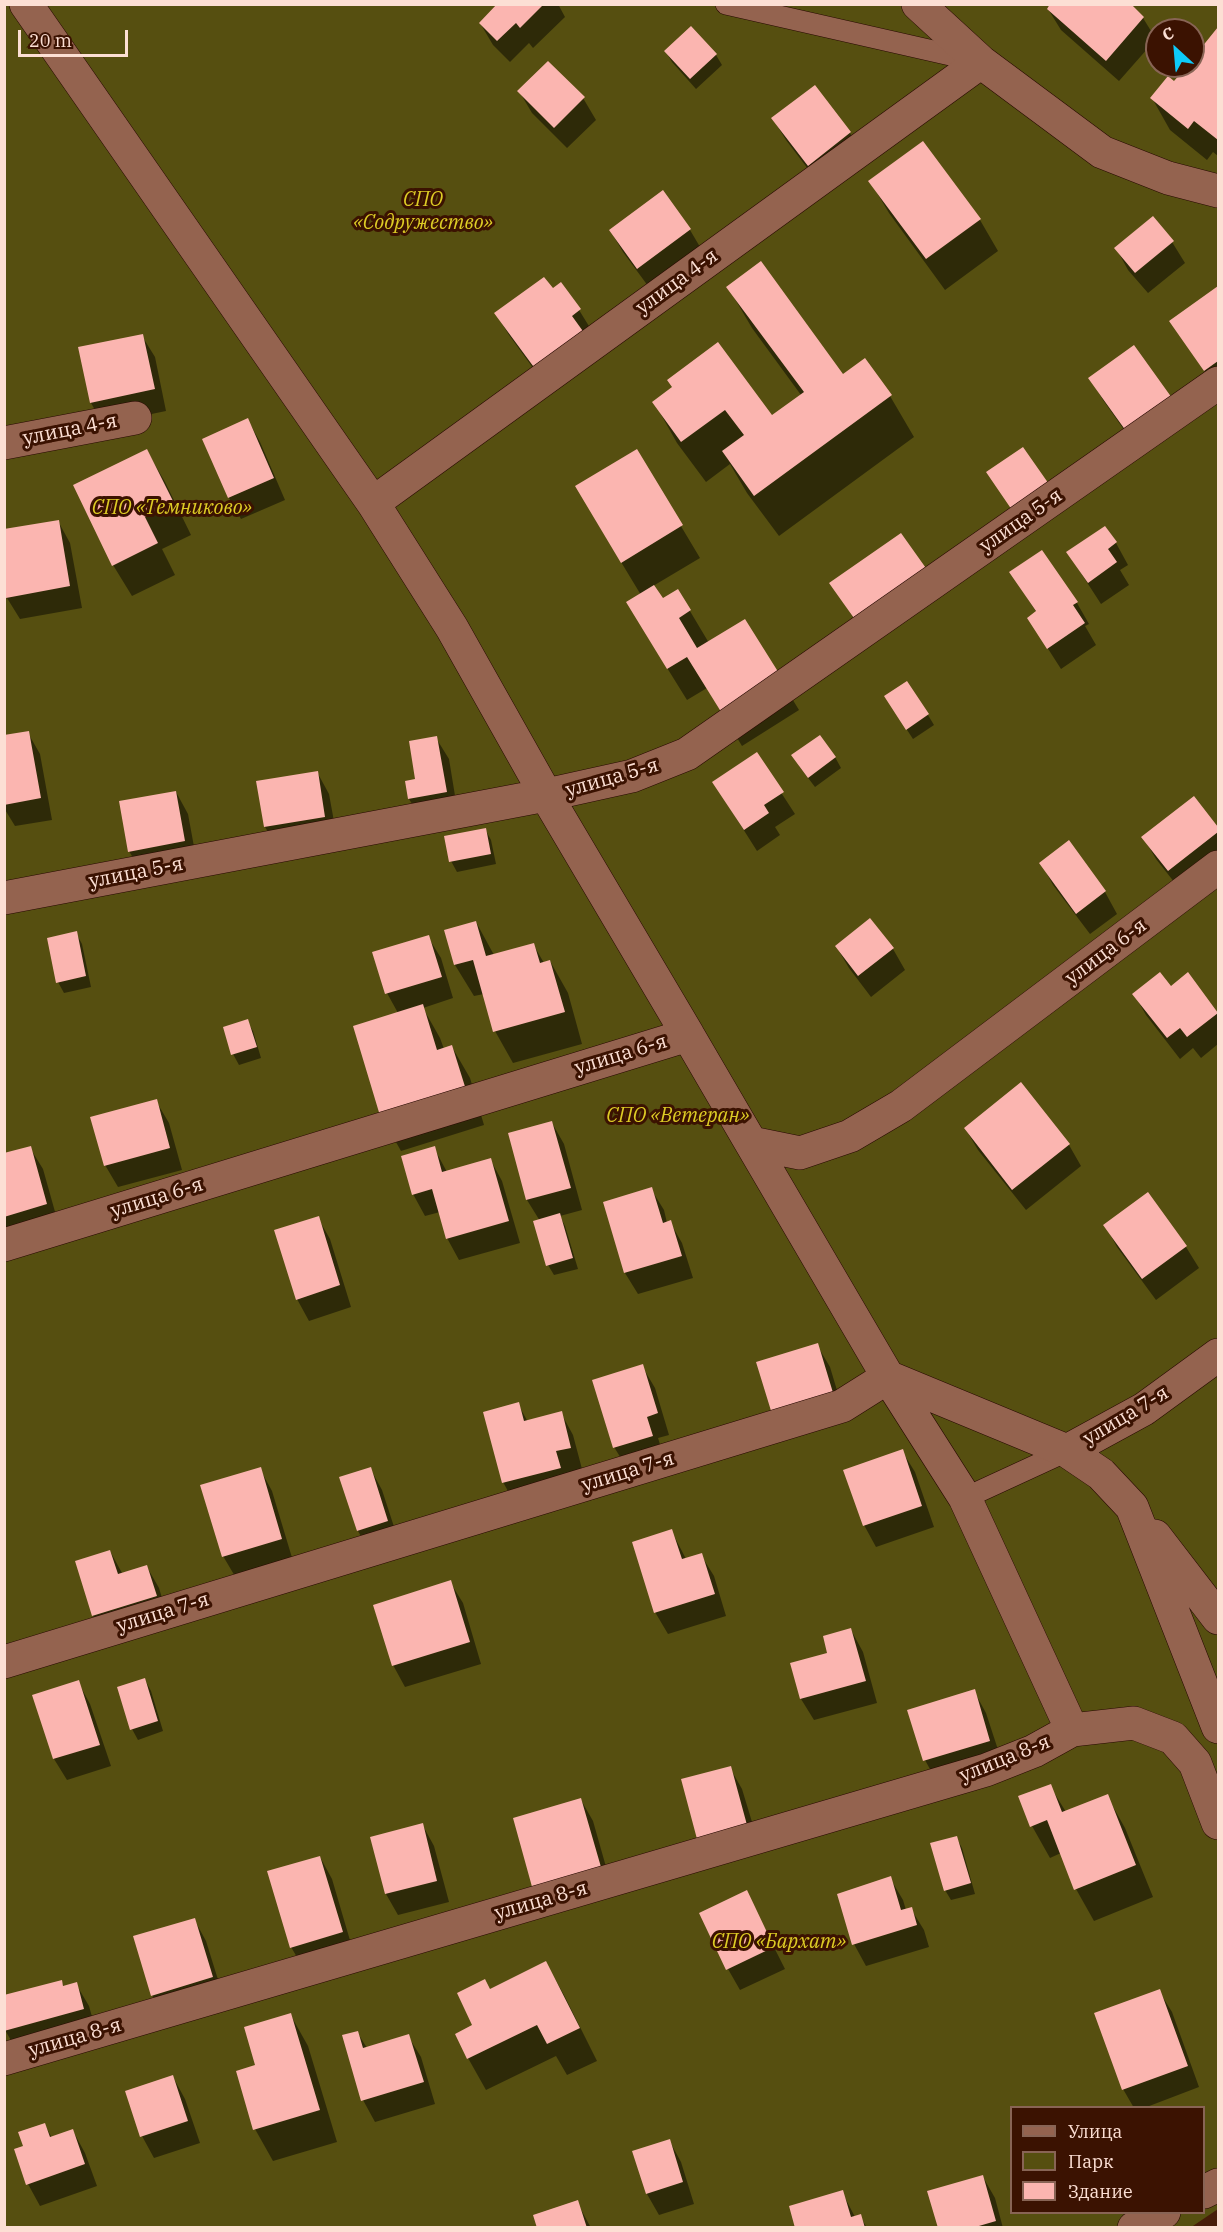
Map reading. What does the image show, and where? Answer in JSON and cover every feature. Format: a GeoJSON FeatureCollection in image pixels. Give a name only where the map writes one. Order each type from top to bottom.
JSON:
{"type":"FeatureCollection","features":[{"type":"Feature","properties":{"kind":"street"},"geometry":{"type":"LineString","coordinates":[[26,4],[373,503],[452,628],[546,795],[688,1035]]}},
{"type":"Feature","properties":{"kind":"street"},"geometry":{"type":"LineString","coordinates":[[918,4],[981,62],[1102,152],[1168,178],[1218,191]]}},
{"type":"Feature","properties":{"kind":"street","name":"улица 4-я"},"geometry":{"type":"LineString","coordinates":[[373,503],[981,62]]}},
{"type":"Feature","properties":{"kind":"street","name":"улица 5-я"},"geometry":{"type":"LineString","coordinates":[[4,898],[546,795],[632,776],[687,754],[1218,383]]}},
{"type":"Feature","properties":{"kind":"street","name":"улица 4-я"},"geometry":{"type":"LineString","coordinates":[[4,443],[135,418]]}},
{"type":"Feature","properties":{"kind":"street","name":"улица 6-я"},"geometry":{"type":"LineString","coordinates":[[4,1245],[688,1035],[752,1143],[800,1153],[850,1136],[901,1106],[1218,867]]}},
{"type":"Feature","properties":{"kind":"street"},"geometry":{"type":"LineString","coordinates":[[752,1143],[888,1377],[965,1498],[1072,1730],[1134,1723],[1173,1738],[1195,1763],[1218,1823]]}},
{"type":"Feature","properties":{"kind":"street","name":"улица 7-я"},"geometry":{"type":"LineString","coordinates":[[4,1662],[842,1406],[888,1377],[1067,1451],[1144,1409],[1218,1354]]}},
{"type":"Feature","properties":{"kind":"street"},"geometry":{"type":"LineString","coordinates":[[1067,1451],[1101,1474],[1132,1506],[1218,1618]]}},
{"type":"Feature","properties":{"kind":"street"},"geometry":{"type":"LineString","coordinates":[[1132,1506],[1218,1726]]}},
{"type":"Feature","properties":{"kind":"street","name":"улица 8-я"},"geometry":{"type":"LineString","coordinates":[[4,2059],[987,1770],[1034,1751],[1072,1730]]}},
{"type":"Feature","properties":{"kind":"street"},"geometry":{"type":"LineString","coordinates":[[1134,2228],[1160,2214]]}},
{"type":"Feature","properties":{"kind":"lane"},"geometry":{"type":"LineString","coordinates":[[726,4],[981,62]]}},
{"type":"Feature","properties":{"kind":"lane"},"geometry":{"type":"LineString","coordinates":[[965,1498],[1067,1451]]}},
{"type":"Feature","properties":{"kind":"green space","name":"СПО «Ветеран»"},"geometry":{"type":"Polygon","coordinates":[[[5,5],[1218,5],[1218,2209],[1190,2228],[5,2228],[5,5]]]}},
{"type":"Feature","properties":{"kind":"building"},"geometry":{"type":"Polygon","coordinates":[[[497,4],[544,4],[520,28],[516,23],[497,41],[479,23],[497,4]]]}},
{"type":"Feature","properties":{"kind":"building"},"geometry":{"type":"Polygon","coordinates":[[[1050,4],[1131,4],[1144,17],[1106,61],[1047,9],[1050,4]]]}},
{"type":"Feature","properties":{"kind":"building"},"geometry":{"type":"Polygon","coordinates":[[[691,26],[717,54],[690,79],[664,51],[691,26]]]}},
{"type":"Feature","properties":{"kind":"building"},"geometry":{"type":"Polygon","coordinates":[[[1218,27],[1218,140],[1194,121],[1188,129],[1150,98],[1166,78],[1174,81],[1177,78],[1205,78],[1205,43],[1218,27]]]}},
{"type":"Feature","properties":{"kind":"building"},"geometry":{"type":"Polygon","coordinates":[[[548,61],[585,97],[554,128],[517,91],[548,61]]]}},
{"type":"Feature","properties":{"kind":"building"},"geometry":{"type":"Polygon","coordinates":[[[815,85],[851,132],[808,166],[771,118],[815,85]]]}},
{"type":"Feature","properties":{"kind":"building"},"geometry":{"type":"Polygon","coordinates":[[[923,141],[981,219],[926,259],[868,181],[923,141]]]}},
{"type":"Feature","properties":{"kind":"building"},"geometry":{"type":"Polygon","coordinates":[[[663,190],[691,229],[637,269],[609,230],[663,190]]]}},
{"type":"Feature","properties":{"kind":"building"},"geometry":{"type":"Polygon","coordinates":[[[1153,216],[1174,241],[1135,273],[1114,248],[1153,216]]]}},
{"type":"Feature","properties":{"kind":"building"},"geometry":{"type":"Polygon","coordinates":[[[761,261],[843,374],[865,358],[892,395],[754,496],[722,451],[744,435],[725,410],[681,442],[652,402],[672,387],[667,380],[718,342],[772,415],[804,392],[726,287],[761,261]]]}},
{"type":"Feature","properties":{"kind":"building"},"geometry":{"type":"Polygon","coordinates":[[[544,277],[553,288],[561,282],[581,309],[572,316],[585,334],[536,370],[494,313],[544,277]]]}},
{"type":"Feature","properties":{"kind":"building"},"geometry":{"type":"Polygon","coordinates":[[[1218,286],[1218,361],[1204,371],[1169,321],[1218,286]]]}},
{"type":"Feature","properties":{"kind":"building"},"geometry":{"type":"Polygon","coordinates":[[[143,334],[155,389],[90,403],[78,347],[143,334]]]}},
{"type":"Feature","properties":{"kind":"building"},"geometry":{"type":"Polygon","coordinates":[[[1134,345],[1172,398],[1126,431],[1088,378],[1134,345]]]}},
{"type":"Feature","properties":{"kind":"building"},"geometry":{"type":"Polygon","coordinates":[[[248,418],[274,478],[228,498],[202,439],[248,418]]]}},
{"type":"Feature","properties":{"kind":"building"},"geometry":{"type":"Polygon","coordinates":[[[1023,447],[1051,487],[1014,513],[986,472],[1023,447]]]}},
{"type":"Feature","properties":{"kind":"building"},"geometry":{"type":"Polygon","coordinates":[[[147,449],[174,503],[145,517],[158,543],[112,566],[73,485],[147,449]]]}},
{"type":"Feature","properties":{"kind":"building"},"geometry":{"type":"Polygon","coordinates":[[[637,449],[683,525],[621,563],[575,486],[637,449]]]}},
{"type":"Feature","properties":{"kind":"building"},"geometry":{"type":"Polygon","coordinates":[[[59,520],[70,586],[6,598],[4,529],[59,520]]]}},
{"type":"Feature","properties":{"kind":"building"},"geometry":{"type":"Polygon","coordinates":[[[1105,526],[1117,542],[1108,549],[1117,562],[1088,583],[1066,552],[1105,526]]]}},
{"type":"Feature","properties":{"kind":"building"},"geometry":{"type":"Polygon","coordinates":[[[901,533],[928,571],[856,621],[829,583],[901,533]]]}},
{"type":"Feature","properties":{"kind":"building"},"geometry":{"type":"Polygon","coordinates":[[[1042,550],[1078,602],[1073,605],[1085,623],[1047,649],[1027,618],[1036,611],[1009,572],[1042,550]]]}},
{"type":"Feature","properties":{"kind":"building"},"geometry":{"type":"Polygon","coordinates":[[[654,585],[663,598],[678,589],[691,610],[679,618],[697,648],[745,619],[782,678],[723,715],[687,657],[667,669],[626,602],[654,585]]]}},
{"type":"Feature","properties":{"kind":"building"},"geometry":{"type":"Polygon","coordinates":[[[907,681],[929,714],[906,730],[884,696],[907,681]]]}},
{"type":"Feature","properties":{"kind":"building"},"geometry":{"type":"Polygon","coordinates":[[[29,731],[41,798],[4,805],[4,735],[29,731]]]}},
{"type":"Feature","properties":{"kind":"building"},"geometry":{"type":"Polygon","coordinates":[[[820,735],[836,757],[808,778],[791,755],[820,735]]]}},
{"type":"Feature","properties":{"kind":"building"},"geometry":{"type":"Polygon","coordinates":[[[437,736],[447,792],[408,799],[405,781],[415,779],[409,741],[437,736]]]}},
{"type":"Feature","properties":{"kind":"building"},"geometry":{"type":"Polygon","coordinates":[[[757,752],[784,792],[764,805],[769,813],[744,830],[712,782],[757,752]]]}},
{"type":"Feature","properties":{"kind":"building"},"geometry":{"type":"Polygon","coordinates":[[[318,771],[325,817],[264,827],[256,781],[318,771]]]}},
{"type":"Feature","properties":{"kind":"building"},"geometry":{"type":"Polygon","coordinates":[[[176,791],[185,841],[128,852],[119,801],[176,791]]]}},
{"type":"Feature","properties":{"kind":"building"},"geometry":{"type":"Polygon","coordinates":[[[1194,796],[1218,827],[1218,832],[1168,871],[1141,837],[1194,796]]]}},
{"type":"Feature","properties":{"kind":"building"},"geometry":{"type":"Polygon","coordinates":[[[486,828],[491,854],[449,862],[444,836],[486,828]]]}},
{"type":"Feature","properties":{"kind":"building"},"geometry":{"type":"Polygon","coordinates":[[[1069,840],[1106,891],[1076,914],[1039,863],[1069,840]]]}},
{"type":"Feature","properties":{"kind":"building"},"geometry":{"type":"Polygon","coordinates":[[[870,918],[894,948],[858,976],[835,946],[870,918]]]}},
{"type":"Feature","properties":{"kind":"building"},"geometry":{"type":"Polygon","coordinates":[[[476,921],[486,956],[534,943],[540,963],[550,960],[565,1012],[493,1032],[473,960],[454,965],[444,930],[476,921]]]}},
{"type":"Feature","properties":{"kind":"building"},"geometry":{"type":"Polygon","coordinates":[[[77,931],[86,976],[56,983],[47,938],[77,931]]]}},
{"type":"Feature","properties":{"kind":"building"},"geometry":{"type":"Polygon","coordinates":[[[429,935],[442,977],[385,994],[372,952],[429,935]]]}},
{"type":"Feature","properties":{"kind":"building"},"geometry":{"type":"Polygon","coordinates":[[[1160,972],[1171,986],[1188,972],[1218,1013],[1187,1037],[1180,1028],[1167,1038],[1132,994],[1160,972]]]}},
{"type":"Feature","properties":{"kind":"building"},"geometry":{"type":"Polygon","coordinates":[[[423,1004],[437,1050],[452,1045],[467,1093],[381,1119],[353,1026],[423,1004]]]}},
{"type":"Feature","properties":{"kind":"building"},"geometry":{"type":"Polygon","coordinates":[[[248,1019],[257,1047],[231,1055],[223,1027],[248,1019]]]}},
{"type":"Feature","properties":{"kind":"building"},"geometry":{"type":"Polygon","coordinates":[[[1021,1082],[1070,1144],[1012,1190],[964,1128],[1021,1082]]]}},
{"type":"Feature","properties":{"kind":"building"},"geometry":{"type":"Polygon","coordinates":[[[157,1099],[170,1148],[104,1166],[90,1117],[157,1099]]]}},
{"type":"Feature","properties":{"kind":"building"},"geometry":{"type":"Polygon","coordinates":[[[552,1121],[571,1188],[526,1200],[508,1133],[552,1121]]]}},
{"type":"Feature","properties":{"kind":"building"},"geometry":{"type":"Polygon","coordinates":[[[31,1146],[47,1204],[4,1217],[4,1153],[31,1146]]]}},
{"type":"Feature","properties":{"kind":"building"},"geometry":{"type":"Polygon","coordinates":[[[435,1146],[442,1172],[491,1158],[509,1221],[446,1239],[432,1189],[412,1195],[401,1156],[435,1146]]]}},
{"type":"Feature","properties":{"kind":"building"},"geometry":{"type":"Polygon","coordinates":[[[652,1187],[663,1223],[671,1220],[682,1256],[624,1273],[603,1202],[652,1187]]]}},
{"type":"Feature","properties":{"kind":"building"},"geometry":{"type":"Polygon","coordinates":[[[1148,1192],[1187,1246],[1142,1279],[1103,1225],[1148,1192]]]}},
{"type":"Feature","properties":{"kind":"building"},"geometry":{"type":"Polygon","coordinates":[[[560,1213],[573,1258],[546,1266],[533,1221],[560,1213]]]}},
{"type":"Feature","properties":{"kind":"building"},"geometry":{"type":"Polygon","coordinates":[[[319,1216],[340,1285],[296,1300],[274,1230],[319,1216]]]}},
{"type":"Feature","properties":{"kind":"building"},"geometry":{"type":"Polygon","coordinates":[[[818,1343],[834,1396],[772,1414],[756,1362],[818,1343]]]}},
{"type":"Feature","properties":{"kind":"building"},"geometry":{"type":"Polygon","coordinates":[[[643,1364],[658,1413],[647,1417],[653,1436],[613,1448],[592,1380],[643,1364]]]}},
{"type":"Feature","properties":{"kind":"building"},"geometry":{"type":"Polygon","coordinates":[[[519,1402],[524,1421],[562,1411],[571,1448],[556,1451],[561,1468],[502,1483],[483,1412],[519,1402]]]}},
{"type":"Feature","properties":{"kind":"building"},"geometry":{"type":"Polygon","coordinates":[[[903,1449],[922,1506],[863,1526],[843,1470],[903,1449]]]}},
{"type":"Feature","properties":{"kind":"building"},"geometry":{"type":"Polygon","coordinates":[[[261,1467],[282,1539],[222,1557],[200,1485],[261,1467]]]}},
{"type":"Feature","properties":{"kind":"building"},"geometry":{"type":"Polygon","coordinates":[[[371,1467],[388,1521],[357,1531],[339,1477],[371,1467]]]}},
{"type":"Feature","properties":{"kind":"building"},"geometry":{"type":"Polygon","coordinates":[[[672,1529],[682,1559],[702,1553],[715,1594],[654,1613],[632,1542],[672,1529]]]}},
{"type":"Feature","properties":{"kind":"building"},"geometry":{"type":"Polygon","coordinates":[[[110,1550],[118,1574],[147,1565],[157,1596],[92,1616],[75,1561],[110,1550]]]}},
{"type":"Feature","properties":{"kind":"building"},"geometry":{"type":"Polygon","coordinates":[[[451,1580],[470,1642],[392,1666],[373,1605],[451,1580]]]}},
{"type":"Feature","properties":{"kind":"building"},"geometry":{"type":"Polygon","coordinates":[[[851,1628],[866,1681],[800,1699],[790,1663],[827,1653],[823,1636],[851,1628]]]}},
{"type":"Feature","properties":{"kind":"building"},"geometry":{"type":"Polygon","coordinates":[[[145,1678],[158,1721],[130,1730],[117,1687],[145,1678]]]}},
{"type":"Feature","properties":{"kind":"building"},"geometry":{"type":"Polygon","coordinates":[[[79,1680],[100,1745],[53,1759],[32,1695],[79,1680]]]}},
{"type":"Feature","properties":{"kind":"building"},"geometry":{"type":"Polygon","coordinates":[[[975,1689],[990,1741],[923,1761],[907,1710],[975,1689]]]}},
{"type":"Feature","properties":{"kind":"building"},"geometry":{"type":"Polygon","coordinates":[[[731,1766],[747,1825],[697,1839],[681,1779],[731,1766]]]}},
{"type":"Feature","properties":{"kind":"building"},"geometry":{"type":"Polygon","coordinates":[[[1051,1784],[1062,1812],[1108,1794],[1136,1865],[1074,1890],[1047,1820],[1030,1827],[1018,1796],[1051,1784]]]}},
{"type":"Feature","properties":{"kind":"building"},"geometry":{"type":"Polygon","coordinates":[[[581,1798],[603,1874],[534,1894],[513,1818],[581,1798]]]}},
{"type":"Feature","properties":{"kind":"building"},"geometry":{"type":"Polygon","coordinates":[[[423,1823],[437,1881],[385,1894],[370,1837],[423,1823]]]}},
{"type":"Feature","properties":{"kind":"building"},"geometry":{"type":"Polygon","coordinates":[[[957,1836],[971,1883],[944,1891],[930,1843],[957,1836]]]}},
{"type":"Feature","properties":{"kind":"building"},"geometry":{"type":"Polygon","coordinates":[[[320,1856],[343,1932],[290,1948],[267,1871],[320,1856]]]}},
{"type":"Feature","properties":{"kind":"building"},"geometry":{"type":"Polygon","coordinates":[[[891,1876],[901,1910],[912,1907],[917,1925],[852,1945],[837,1894],[891,1876]]]}},
{"type":"Feature","properties":{"kind":"building"},"geometry":{"type":"Polygon","coordinates":[[[747,1890],[774,1947],[726,1970],[699,1913],[747,1890]]]}},
{"type":"Feature","properties":{"kind":"building"},"geometry":{"type":"Polygon","coordinates":[[[195,1918],[213,1977],[151,1996],[133,1936],[195,1918]]]}},
{"type":"Feature","properties":{"kind":"building"},"geometry":{"type":"Polygon","coordinates":[[[546,1961],[580,2028],[547,2044],[537,2025],[467,2059],[455,2034],[472,2025],[457,1993],[485,1979],[490,1989],[546,1961]]]}},
{"type":"Feature","properties":{"kind":"building"},"geometry":{"type":"Polygon","coordinates":[[[62,1980],[63,1986],[77,1982],[84,2009],[4,2031],[4,1995],[62,1980]]]}},
{"type":"Feature","properties":{"kind":"building"},"geometry":{"type":"Polygon","coordinates":[[[1160,1989],[1188,2066],[1122,2090],[1094,2013],[1160,1989]]]}},
{"type":"Feature","properties":{"kind":"building"},"geometry":{"type":"Polygon","coordinates":[[[291,2013],[320,2110],[253,2130],[236,2071],[255,2065],[244,2027],[291,2013]]]}},
{"type":"Feature","properties":{"kind":"building"},"geometry":{"type":"Polygon","coordinates":[[[358,2031],[363,2048],[409,2034],[424,2082],[361,2101],[342,2035],[358,2031]]]}},
{"type":"Feature","properties":{"kind":"building"},"geometry":{"type":"Polygon","coordinates":[[[173,2075],[188,2121],[140,2137],[125,2091],[173,2075]]]}},
{"type":"Feature","properties":{"kind":"building"},"geometry":{"type":"Polygon","coordinates":[[[45,2123],[50,2137],[73,2129],[85,2164],[26,2185],[14,2149],[23,2146],[18,2132],[45,2123]]]}},
{"type":"Feature","properties":{"kind":"building"},"geometry":{"type":"Polygon","coordinates":[[[670,2139],[683,2182],[646,2194],[632,2151],[670,2139]]]}},
{"type":"Feature","properties":{"kind":"building"},"geometry":{"type":"Polygon","coordinates":[[[983,2175],[996,2221],[972,2228],[938,2228],[927,2191],[983,2175]]]}},
{"type":"Feature","properties":{"kind":"building"},"geometry":{"type":"Polygon","coordinates":[[[843,2190],[851,2217],[861,2214],[865,2228],[795,2228],[789,2206],[843,2190]]]}},
{"type":"Feature","properties":{"kind":"building"},"geometry":{"type":"Polygon","coordinates":[[[578,2200],[587,2228],[537,2228],[533,2215],[578,2200]]]}},
{"type":"Feature","properties":{"kind":"park label","name":"СПО «Содружество»"},"geometry":{"type":"Point","coordinates":[423,212]}},
{"type":"Feature","properties":{"kind":"park label","name":"СПО «Темниково»"},"geometry":{"type":"Point","coordinates":[172,508]}},
{"type":"Feature","properties":{"kind":"park label","name":"СПО «Бархат»"},"geometry":{"type":"Point","coordinates":[779,1942]}}]}
